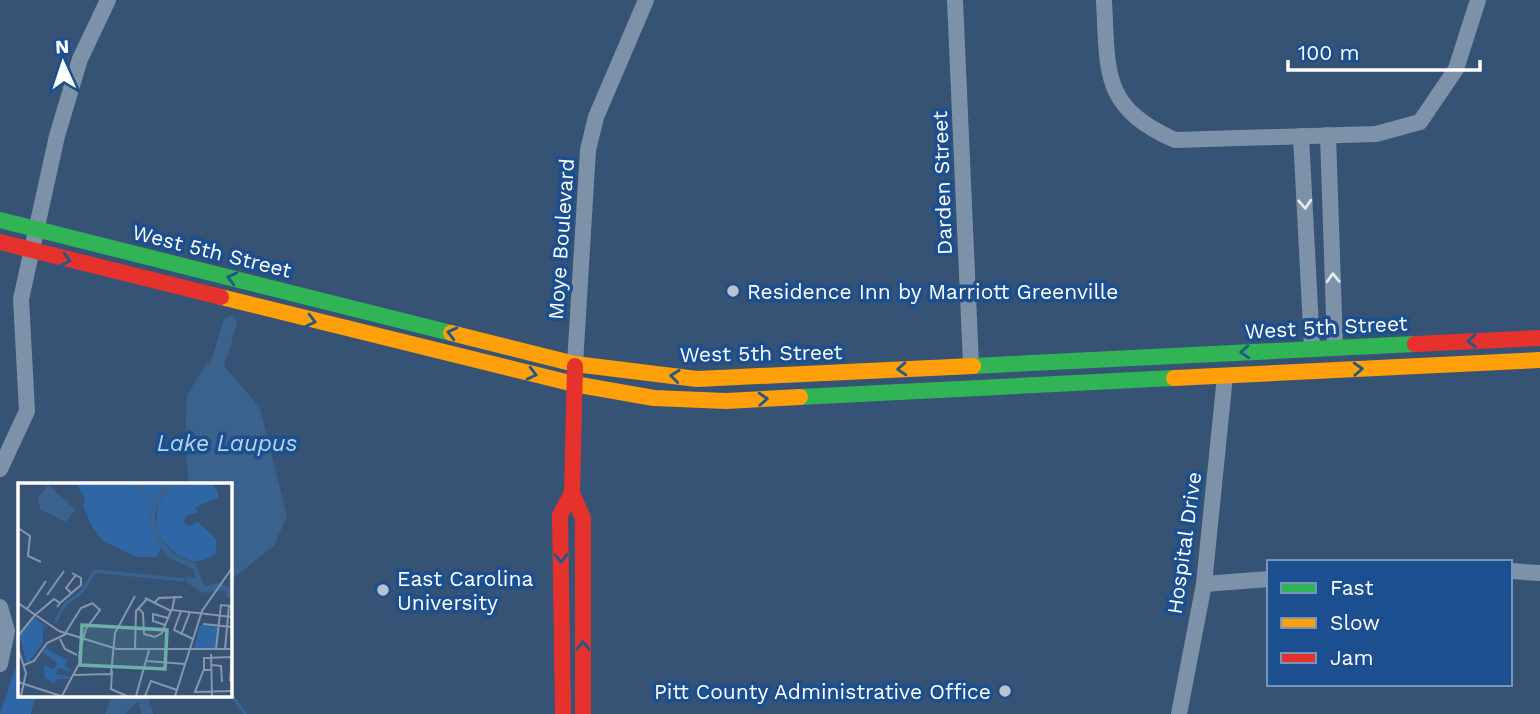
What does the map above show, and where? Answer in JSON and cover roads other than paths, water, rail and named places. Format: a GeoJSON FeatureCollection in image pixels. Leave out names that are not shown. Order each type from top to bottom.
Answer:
{"type":"FeatureCollection","features":[{"type":"Feature","properties":{"kind":"main road","name":"West 5th Street"},"geometry":{"type":"LineString","coordinates":[[0,220],[575,363],[697,379],[1540,338]]}},
{"type":"Feature","properties":{"kind":"main road","name":"West 5th Street"},"geometry":{"type":"LineString","coordinates":[[0,243],[574,384],[654,398],[726,401],[1540,360]]}},
{"type":"Feature","properties":{"kind":"main road"},"geometry":{"type":"LineString","coordinates":[[1151,381],[1191,369],[1326,361],[1334,356],[1335,346]]}},
{"type":"Feature","properties":{"kind":"main road"},"geometry":{"type":"LineString","coordinates":[[995,386],[1018,375],[1123,368],[1173,357]]}},
{"type":"Feature","properties":{"kind":"main road","name":"Moye Boulevard"},"geometry":{"type":"LineString","coordinates":[[575,363],[572,493],[583,518],[583,714]]}},
{"type":"Feature","properties":{"kind":"main road","name":"Moye Boulevard"},"geometry":{"type":"LineString","coordinates":[[563,714],[560,515],[572,493]]}},
{"type":"Feature","properties":{"kind":"street"},"geometry":{"type":"LineString","coordinates":[[0,469],[27,411],[21,299],[36,229],[66,99],[80,59],[108,0]]}},
{"type":"Feature","properties":{"kind":"street","name":"Moye Boulevard"},"geometry":{"type":"LineString","coordinates":[[575,363],[588,150],[600,106],[646,0]]}},
{"type":"Feature","properties":{"kind":"street","name":"Darden Street"},"geometry":{"type":"LineString","coordinates":[[955,0],[971,365]]}},
{"type":"Feature","properties":{"kind":"street"},"geometry":{"type":"LineString","coordinates":[[1104,0],[1108,74],[1121,104],[1146,127],[1175,140],[1376,134],[1420,122],[1456,69],[1478,0]]}},
{"type":"Feature","properties":{"kind":"street"},"geometry":{"type":"LineString","coordinates":[[1328,135],[1335,346]]}},
{"type":"Feature","properties":{"kind":"street"},"geometry":{"type":"LineString","coordinates":[[1301,136],[1312,347]]}},
{"type":"Feature","properties":{"kind":"street","name":"Hospital Drive"},"geometry":{"type":"LineString","coordinates":[[1178,714],[1204,584],[1225,376]]}},
{"type":"Feature","properties":{"kind":"street"},"geometry":{"type":"LineString","coordinates":[[1512,571],[1540,573]]}},
{"type":"Feature","properties":{"kind":"street"},"geometry":{"type":"LineString","coordinates":[[1204,584],[1267,579]]}},
{"type":"Feature","properties":{"kind":"street"},"geometry":{"type":"LineString","coordinates":[[0,607],[7,624],[7,638],[0,664]]}},
{"type":"Feature","properties":{"kind":"water","name":"Lake Laupus"},"geometry":{"type":"Polygon","coordinates":[[[207,363],[225,367],[260,408],[287,516],[274,546],[231,579],[231,483],[189,483],[185,442],[187,395],[207,363]]]}},
{"type":"Feature","properties":{"kind":"water"},"geometry":{"type":"Polygon","coordinates":[[[112,696],[148,696],[153,714],[141,714],[138,701],[125,714],[105,714],[112,696]]]}},
{"type":"Feature","properties":{"kind":"waterway"},"geometry":{"type":"LineString","coordinates":[[217,365],[230,323]]}},
{"type":"Feature","properties":{"kind":"waterway"},"geometry":{"type":"LineString","coordinates":[[231,694],[245,714]]}},
{"type":"Feature","properties":{"kind":"place","name":"Residence Inn by Marriott Greenville"},"geometry":{"type":"Point","coordinates":[733,291]}},
{"type":"Feature","properties":{"kind":"place","name":"East Carolina University"},"geometry":{"type":"Point","coordinates":[383,590]}},
{"type":"Feature","properties":{"kind":"place","name":"Pitt County Administrative Office"},"geometry":{"type":"Point","coordinates":[1005,691]}}]}
